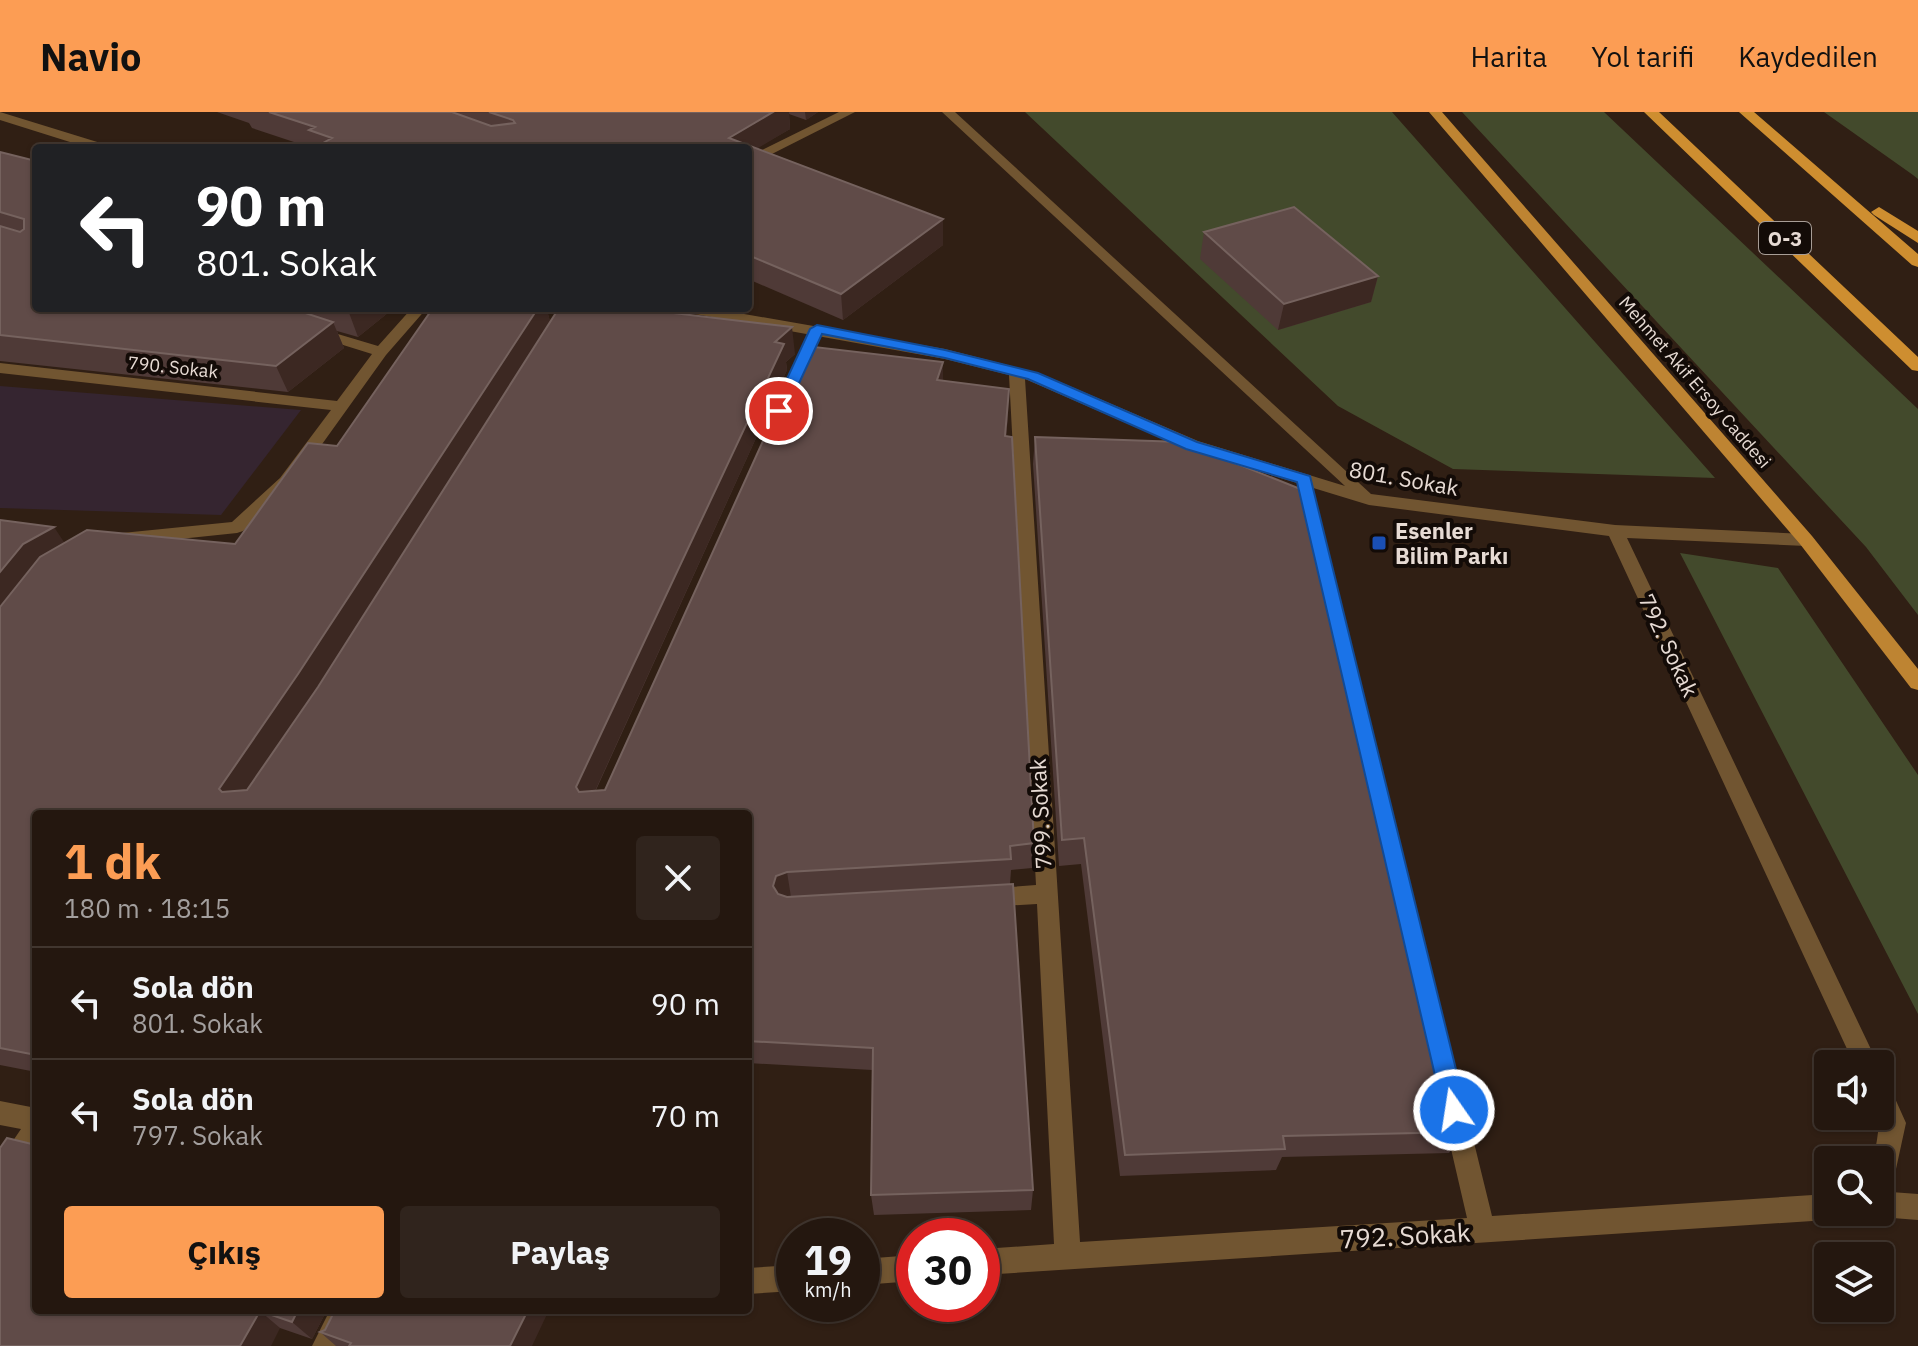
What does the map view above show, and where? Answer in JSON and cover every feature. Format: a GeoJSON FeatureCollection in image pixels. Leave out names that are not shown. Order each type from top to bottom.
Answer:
{"type":"FeatureCollection","features":[{"type":"Feature","properties":{"kind":"highway","name":"O-3"},"geometry":{"type":"LineString","coordinates":[[1651,112],[1918,366]]}},
{"type":"Feature","properties":{"kind":"highway"},"geometry":{"type":"LineString","coordinates":[[1746,112],[1918,262]]}},
{"type":"Feature","properties":{"kind":"highway"},"geometry":{"type":"LineString","coordinates":[[1789,149],[1918,238]]}},
{"type":"Feature","properties":{"kind":"main road","name":"Mehmet Akif Ersoy Caddesi"},"geometry":{"type":"LineString","coordinates":[[1435,112],[1806,540],[1918,683]]}},
{"type":"Feature","properties":{"kind":"street"},"geometry":{"type":"LineString","coordinates":[[752,160],[804,127],[849,112]]}},
{"type":"Feature","properties":{"kind":"street"},"geometry":{"type":"LineString","coordinates":[[948,112],[1369,499]]}},
{"type":"Feature","properties":{"kind":"street"},"geometry":{"type":"LineString","coordinates":[[0,116],[89,144]]}},
{"type":"Feature","properties":{"kind":"street"},"geometry":{"type":"LineString","coordinates":[[101,547],[114,540],[237,527],[286,482],[381,352],[416,312]]}},
{"type":"Feature","properties":{"kind":"street","name":"801. Sokak"},"geometry":{"type":"LineString","coordinates":[[703,312],[814,336],[945,354],[1017,372],[1192,445],[1369,499],[1615,531],[1806,540]]}},
{"type":"Feature","properties":{"kind":"street"},"geometry":{"type":"LineString","coordinates":[[294,326],[381,352]]}},
{"type":"Feature","properties":{"kind":"street","name":"790. Sokak"},"geometry":{"type":"LineString","coordinates":[[0,368],[342,406]]}},
{"type":"Feature","properties":{"kind":"street","name":"799. Sokak"},"geometry":{"type":"LineString","coordinates":[[1017,372],[1068,1255]]}},
{"type":"Feature","properties":{"kind":"street"},"geometry":{"type":"LineString","coordinates":[[1304,479],[1312,510]]}},
{"type":"Feature","properties":{"kind":"street","name":"792. Sokak"},"geometry":{"type":"LineString","coordinates":[[1615,531],[1859,1050]]}},
{"type":"Feature","properties":{"kind":"street"},"geometry":{"type":"LineString","coordinates":[[965,899],[1045,894]]}},
{"type":"Feature","properties":{"kind":"street"},"geometry":{"type":"LineString","coordinates":[[1450,1093],[1483,1231]]}},
{"type":"Feature","properties":{"kind":"street"},"geometry":{"type":"LineString","coordinates":[[0,1113],[32,1119]]}},
{"type":"Feature","properties":{"kind":"street"},"geometry":{"type":"LineString","coordinates":[[0,1182],[32,1133]]}},
{"type":"Feature","properties":{"kind":"street"},"geometry":{"type":"LineString","coordinates":[[1894,1205],[1918,1207]]}},
{"type":"Feature","properties":{"kind":"street","name":"792. Sokak"},"geometry":{"type":"LineString","coordinates":[[1000,1261],[1814,1208]]}},
{"type":"Feature","properties":{"kind":"street"},"geometry":{"type":"LineString","coordinates":[[752,1281],[776,1279]]}},
{"type":"Feature","properties":{"kind":"street"},"geometry":{"type":"LineString","coordinates":[[326,1346],[343,1314]]}},
{"type":"Feature","properties":{"kind":"shaded area"},"geometry":{"type":"Polygon","coordinates":[[[0,386],[301,410],[221,515],[0,508],[0,386]]]}},
{"type":"Feature","properties":{"kind":"green space"},"geometry":{"type":"Polygon","coordinates":[[[1025,112],[1392,112],[1715,478],[1453,469],[1338,406],[1025,112]]]}},
{"type":"Feature","properties":{"kind":"green space"},"geometry":{"type":"Polygon","coordinates":[[[1462,112],[1604,112],[1918,409],[1918,615],[1866,547],[1462,112]]]}},
{"type":"Feature","properties":{"kind":"green space"},"geometry":{"type":"Polygon","coordinates":[[[1824,112],[1918,112],[1918,179],[1913,175],[1824,112]]]}},
{"type":"Feature","properties":{"kind":"green space"},"geometry":{"type":"Polygon","coordinates":[[[1680,553],[1778,568],[1918,775],[1918,1014],[1680,553]]]}},
{"type":"Feature","properties":{"kind":"building"},"geometry":{"type":"Polygon","coordinates":[[[269,112],[452,112],[491,126],[515,123],[489,112],[773,112],[729,138],[745,144],[321,144],[332,138],[309,130],[315,127],[269,112]]]}},
{"type":"Feature","properties":{"kind":"building"},"geometry":{"type":"Polygon","coordinates":[[[752,147],[943,219],[841,294],[752,257],[752,147]]]}},
{"type":"Feature","properties":{"kind":"building"},"geometry":{"type":"Polygon","coordinates":[[[0,152],[32,160],[32,312],[302,312],[333,322],[276,366],[0,335],[0,226],[20,232],[24,229],[24,219],[0,212],[0,152]]]}},
{"type":"Feature","properties":{"kind":"building"},"geometry":{"type":"Polygon","coordinates":[[[1294,207],[1378,276],[1284,304],[1204,232],[1294,207]]]}},
{"type":"Feature","properties":{"kind":"building"},"geometry":{"type":"Polygon","coordinates":[[[430,312],[535,312],[219,789],[222,792],[247,790],[318,687],[556,312],[665,312],[792,327],[775,342],[784,344],[576,787],[579,792],[605,790],[806,346],[943,362],[937,380],[1009,389],[1005,436],[1012,437],[1034,843],[1010,846],[1011,859],[787,872],[776,876],[773,886],[778,894],[787,897],[1013,884],[1033,1190],[871,1195],[873,1048],[752,1041],[752,810],[32,810],[32,1054],[0,1048],[0,607],[40,557],[87,530],[235,544],[308,443],[337,446],[430,312]]]}},
{"type":"Feature","properties":{"kind":"building"},"geometry":{"type":"Polygon","coordinates":[[[1035,437],[1182,442],[1308,492],[1463,1132],[1283,1136],[1285,1149],[1125,1155],[1084,838],[1062,840],[1035,437]]]}},
{"type":"Feature","properties":{"kind":"building"},"geometry":{"type":"Polygon","coordinates":[[[0,520],[54,527],[23,544],[0,572],[0,520]]]}},
{"type":"Feature","properties":{"kind":"building"},"geometry":{"type":"Polygon","coordinates":[[[7,1138],[32,1144],[32,1314],[258,1314],[240,1346],[0,1346],[0,1148],[7,1138]]]}},
{"type":"Feature","properties":{"kind":"building"},"geometry":{"type":"Polygon","coordinates":[[[269,1314],[296,1314],[292,1322],[269,1314]]]}},
{"type":"Feature","properties":{"kind":"building"},"geometry":{"type":"Polygon","coordinates":[[[333,1314],[526,1314],[510,1346],[349,1346],[351,1343],[320,1332],[325,1330],[333,1314]]]}},
{"type":"Feature","properties":{"kind":"place","name":"Esenler Bilim Parkı"},"geometry":{"type":"Point","coordinates":[1379,543]}},
{"type":"Feature","properties":{"kind":"route"},"geometry":{"type":"LineString","coordinates":[[779,411],[817,329],[945,354],[1033,376],[1192,445],[1304,479],[1454,1110]]}}]}
